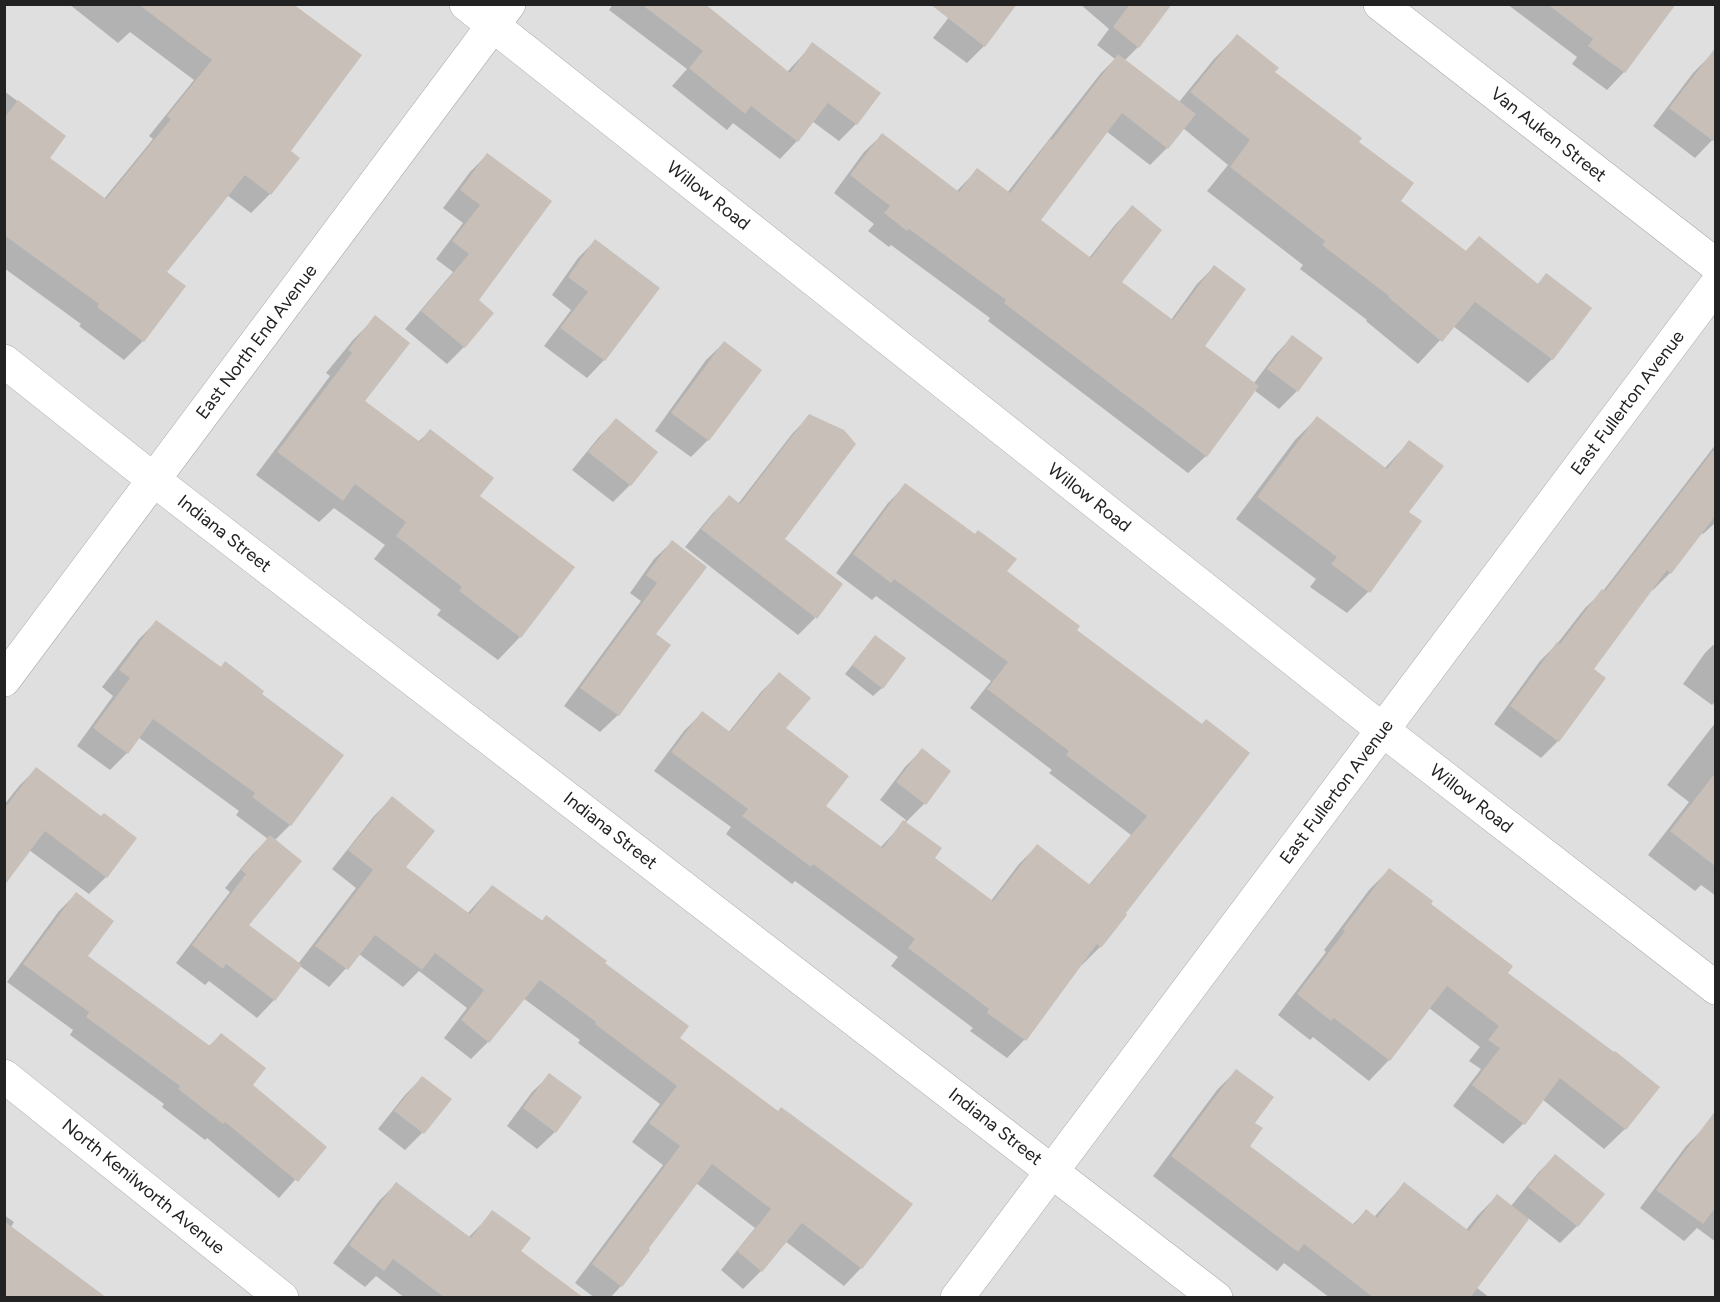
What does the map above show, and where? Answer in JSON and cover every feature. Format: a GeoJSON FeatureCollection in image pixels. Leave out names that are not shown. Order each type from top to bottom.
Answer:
{"type":"FeatureCollection","features":[{"type":"Feature","properties":{"kind":"street","name":"Willow Road"},"geometry":{"type":"LineString","coordinates":[[466,4],[501,15],[1384,731],[1716,988]]}},
{"type":"Feature","properties":{"kind":"street","name":"Van Auken Street"},"geometry":{"type":"LineString","coordinates":[[1380,4],[1716,265]]}},
{"type":"Feature","properties":{"kind":"street","name":"East North End Avenue"},"geometry":{"type":"LineString","coordinates":[[4,680],[501,15]]}},
{"type":"Feature","properties":{"kind":"street","name":"East Fullerton Avenue"},"geometry":{"type":"LineString","coordinates":[[957,1298],[1716,285]]}},
{"type":"Feature","properties":{"kind":"street","name":"Indiana Street"},"geometry":{"type":"LineString","coordinates":[[4,361],[154,480],[1216,1298]]}},
{"type":"Feature","properties":{"kind":"street","name":"North Kenilworth Avenue"},"geometry":{"type":"LineString","coordinates":[[4,1076],[282,1298]]}},
{"type":"Feature","properties":{"kind":"shaded area"},"geometry":{"type":"Polygon","coordinates":[[[5,5],[1715,5],[1715,1297],[5,1297],[5,5]]]}},
{"type":"Feature","properties":{"kind":"building"},"geometry":{"type":"Polygon","coordinates":[[[138,4],[293,4],[362,55],[291,151],[300,158],[271,195],[245,175],[167,272],[186,286],[144,342],[97,307],[99,304],[4,235],[4,118],[18,100],[66,136],[50,158],[106,199],[171,119],[167,116],[212,60],[138,4]]]}},
{"type":"Feature","properties":{"kind":"building"},"geometry":{"type":"Polygon","coordinates":[[[641,4],[705,4],[790,73],[812,42],[881,93],[857,125],[828,103],[798,142],[751,106],[745,114],[689,68],[703,51],[641,4]]]}},
{"type":"Feature","properties":{"kind":"building"},"geometry":{"type":"Polygon","coordinates":[[[930,4],[1017,4],[985,47],[930,4]]]}},
{"type":"Feature","properties":{"kind":"building"},"geometry":{"type":"Polygon","coordinates":[[[1130,4],[1172,4],[1139,48],[1113,27],[1130,4]]]}},
{"type":"Feature","properties":{"kind":"building"},"geometry":{"type":"Polygon","coordinates":[[[1547,4],[1676,4],[1625,73],[1588,46],[1593,39],[1547,4]]]}},
{"type":"Feature","properties":{"kind":"building"},"geometry":{"type":"Polygon","coordinates":[[[1237,34],[1279,68],[1275,72],[1362,138],[1359,142],[1414,183],[1401,201],[1466,251],[1479,236],[1538,284],[1546,273],[1592,308],[1553,360],[1475,302],[1442,342],[1389,296],[1322,245],[1325,241],[1230,167],[1250,140],[1190,92],[1237,34]]]}},
{"type":"Feature","properties":{"kind":"building"},"geometry":{"type":"Polygon","coordinates":[[[1716,47],[1716,143],[1669,108],[1716,47]]]}},
{"type":"Feature","properties":{"kind":"building"},"geometry":{"type":"Polygon","coordinates":[[[1118,54],[1196,114],[1168,149],[1122,113],[1041,220],[1091,258],[1132,205],[1162,230],[1122,282],[1173,320],[1214,265],[1246,289],[1205,346],[1259,386],[1207,457],[1004,303],[1006,300],[884,213],[890,206],[850,175],[882,133],[959,192],[977,168],[1010,193],[1118,54]]]}},
{"type":"Feature","properties":{"kind":"building"},"geometry":{"type":"Polygon","coordinates":[[[487,153],[552,201],[479,300],[494,313],[465,348],[421,311],[469,254],[452,241],[480,205],[460,190],[487,153]]]}},
{"type":"Feature","properties":{"kind":"building"},"geometry":{"type":"Polygon","coordinates":[[[595,239],[660,288],[605,361],[560,328],[588,292],[568,277],[595,239]]]}},
{"type":"Feature","properties":{"kind":"building"},"geometry":{"type":"Polygon","coordinates":[[[375,315],[410,343],[365,401],[420,442],[430,429],[494,478],[480,496],[575,567],[521,638],[459,591],[462,587],[396,536],[406,522],[355,484],[343,501],[277,452],[352,353],[348,350],[375,315]]]}},
{"type":"Feature","properties":{"kind":"building"},"geometry":{"type":"Polygon","coordinates":[[[1292,335],[1323,358],[1298,392],[1267,369],[1292,335]]]}},
{"type":"Feature","properties":{"kind":"building"},"geometry":{"type":"Polygon","coordinates":[[[724,341],[762,370],[709,441],[671,413],[724,341]]]}},
{"type":"Feature","properties":{"kind":"building"},"geometry":{"type":"Polygon","coordinates":[[[809,414],[844,430],[856,444],[785,539],[843,584],[817,619],[701,529],[729,495],[740,504],[809,414]]]}},
{"type":"Feature","properties":{"kind":"building"},"geometry":{"type":"Polygon","coordinates":[[[1317,416],[1387,469],[1409,440],[1444,466],[1409,512],[1422,521],[1370,593],[1331,564],[1337,557],[1257,497],[1317,416]]]}},
{"type":"Feature","properties":{"kind":"building"},"geometry":{"type":"Polygon","coordinates":[[[616,418],[658,452],[631,486],[588,452],[616,418]]]}},
{"type":"Feature","properties":{"kind":"building"},"geometry":{"type":"Polygon","coordinates":[[[1716,447],[1716,515],[1671,574],[1667,570],[1594,669],[1606,678],[1559,742],[1510,706],[1557,642],[1560,644],[1602,589],[1605,591],[1716,447]]]}},
{"type":"Feature","properties":{"kind":"building"},"geometry":{"type":"Polygon","coordinates":[[[905,483],[975,534],[978,530],[1017,559],[1007,571],[1080,626],[1077,630],[1202,724],[1206,719],[1250,753],[1101,948],[1097,944],[1026,1041],[987,1013],[989,1009],[908,948],[915,939],[813,864],[811,867],[742,816],[748,809],[671,752],[702,711],[730,732],[779,672],[811,698],[786,728],[849,776],[826,806],[883,848],[903,820],[942,848],[935,858],[993,901],[1037,844],[1090,885],[1147,816],[1066,755],[1069,751],[987,689],[1008,662],[894,579],[891,583],[853,554],[905,483]]]}},
{"type":"Feature","properties":{"kind":"building"},"geometry":{"type":"Polygon","coordinates":[[[672,540],[707,567],[656,634],[671,645],[619,716],[580,688],[657,583],[646,575],[672,540]]]}},
{"type":"Feature","properties":{"kind":"building"},"geometry":{"type":"Polygon","coordinates":[[[156,620],[221,667],[225,661],[264,691],[262,694],[344,755],[291,826],[252,797],[255,793],[153,719],[128,754],[93,728],[130,678],[119,670],[156,620]]]}},
{"type":"Feature","properties":{"kind":"building"},"geometry":{"type":"Polygon","coordinates":[[[875,635],[906,658],[883,689],[852,665],[875,635]]]}},
{"type":"Feature","properties":{"kind":"building"},"geometry":{"type":"Polygon","coordinates":[[[922,748],[951,771],[926,805],[896,782],[922,748]]]}},
{"type":"Feature","properties":{"kind":"building"},"geometry":{"type":"Polygon","coordinates":[[[36,767],[101,816],[104,813],[137,838],[107,878],[45,831],[4,886],[4,809],[36,767]]]}},
{"type":"Feature","properties":{"kind":"building"},"geometry":{"type":"Polygon","coordinates":[[[1716,772],[1716,867],[1670,831],[1716,772]]]}},
{"type":"Feature","properties":{"kind":"building"},"geometry":{"type":"Polygon","coordinates":[[[392,796],[435,831],[406,867],[470,914],[492,885],[542,921],[546,915],[689,1026],[680,1038],[778,1111],[781,1107],[913,1204],[862,1269],[802,1223],[762,1272],[737,1251],[771,1209],[712,1164],[622,1287],[592,1264],[680,1146],[649,1123],[677,1086],[540,980],[489,1043],[461,1020],[484,990],[435,953],[422,970],[375,935],[348,970],[315,946],[373,870],[348,850],[392,796]]]}},
{"type":"Feature","properties":{"kind":"building"},"geometry":{"type":"Polygon","coordinates":[[[270,835],[302,861],[249,925],[302,965],[275,1001],[226,964],[223,969],[192,945],[246,874],[241,870],[270,835]]]}},
{"type":"Feature","properties":{"kind":"building"},"geometry":{"type":"Polygon","coordinates":[[[1389,868],[1433,901],[1431,904],[1513,966],[1508,973],[1615,1051],[1660,1087],[1626,1130],[1560,1078],[1525,1125],[1472,1085],[1500,1048],[1488,1040],[1499,1026],[1447,986],[1390,1061],[1334,1018],[1331,1021],[1297,994],[1389,868]]]}},
{"type":"Feature","properties":{"kind":"building"},"geometry":{"type":"Polygon","coordinates":[[[76,892],[114,921],[88,956],[210,1046],[221,1033],[266,1068],[253,1085],[327,1147],[298,1182],[225,1122],[223,1124],[178,1089],[180,1086],[86,1017],[89,1012],[23,964],[76,892]]]}},
{"type":"Feature","properties":{"kind":"building"},"geometry":{"type":"Polygon","coordinates":[[[1236,1069],[1274,1097],[1255,1123],[1263,1128],[1250,1146],[1354,1225],[1366,1209],[1377,1218],[1404,1182],[1469,1231],[1497,1194],[1529,1219],[1470,1298],[1374,1298],[1304,1244],[1298,1252],[1171,1156],[1236,1069]]]}},
{"type":"Feature","properties":{"kind":"building"},"geometry":{"type":"Polygon","coordinates":[[[549,1073],[582,1097],[556,1133],[523,1108],[549,1073]]]}},
{"type":"Feature","properties":{"kind":"building"},"geometry":{"type":"Polygon","coordinates":[[[422,1076],[452,1099],[424,1134],[394,1111],[422,1076]]]}},
{"type":"Feature","properties":{"kind":"building"},"geometry":{"type":"Polygon","coordinates":[[[1716,1110],[1716,1207],[1703,1224],[1656,1190],[1716,1110]]]}},
{"type":"Feature","properties":{"kind":"building"},"geometry":{"type":"Polygon","coordinates":[[[1555,1154],[1605,1194],[1578,1227],[1528,1187],[1555,1154]]]}},
{"type":"Feature","properties":{"kind":"building"},"geometry":{"type":"Polygon","coordinates":[[[396,1182],[471,1238],[492,1210],[531,1238],[521,1251],[584,1298],[445,1298],[393,1259],[384,1271],[349,1245],[396,1182]]]}},
{"type":"Feature","properties":{"kind":"building"},"geometry":{"type":"Polygon","coordinates":[[[4,1221],[107,1298],[4,1298],[4,1221]]]}}]}
